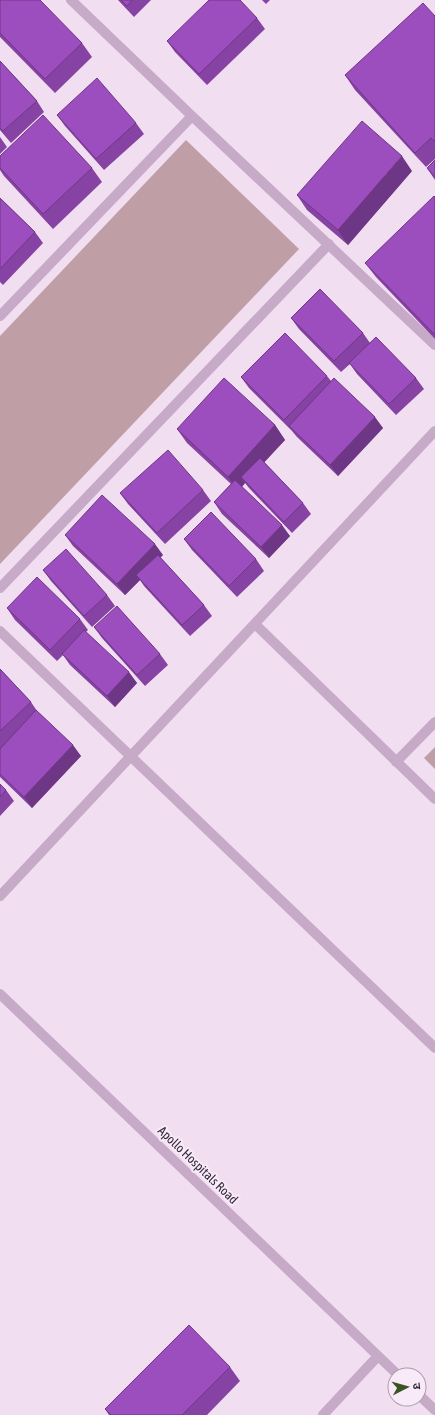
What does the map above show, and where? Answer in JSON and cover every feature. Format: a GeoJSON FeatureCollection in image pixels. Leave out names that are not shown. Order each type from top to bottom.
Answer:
{"type":"FeatureCollection","features":[{"type":"Feature","properties":{"kind":"street"},"geometry":{"type":"LineString","coordinates":[[71,0],[435,345]]}},
{"type":"Feature","properties":{"kind":"street"},"geometry":{"type":"LineString","coordinates":[[0,316],[192,116]]}},
{"type":"Feature","properties":{"kind":"street"},"geometry":{"type":"LineString","coordinates":[[0,588],[329,244]]}},
{"type":"Feature","properties":{"kind":"street"},"geometry":{"type":"LineString","coordinates":[[0,896],[435,431]]}},
{"type":"Feature","properties":{"kind":"street"},"geometry":{"type":"LineString","coordinates":[[255,624],[435,799]]}},
{"type":"Feature","properties":{"kind":"street"},"geometry":{"type":"LineString","coordinates":[[0,632],[435,1048]]}},
{"type":"Feature","properties":{"kind":"street"},"geometry":{"type":"LineString","coordinates":[[396,762],[435,722]]}},
{"type":"Feature","properties":{"kind":"street","name":"Apollo Hospitals Road"},"geometry":{"type":"LineString","coordinates":[[0,994],[390,1367]]}},
{"type":"Feature","properties":{"kind":"street"},"geometry":{"type":"LineString","coordinates":[[323,1415],[378,1356]]}},
{"type":"Feature","properties":{"kind":"street"},"geometry":{"type":"LineString","coordinates":[[427,1402],[435,1410]]}},
{"type":"Feature","properties":{"kind":"shaded area"},"geometry":{"type":"Polygon","coordinates":[[[186,140],[299,249],[0,564],[0,336],[186,140]]]}},
{"type":"Feature","properties":{"kind":"shaded area"},"geometry":{"type":"Polygon","coordinates":[[[435,747],[435,769],[424,758],[435,747]]]}},
{"type":"Feature","properties":{"kind":"building"},"geometry":{"type":"Polygon","coordinates":[[[0,0],[40,0],[82,43],[45,79],[0,33],[0,0]]]}},
{"type":"Feature","properties":{"kind":"building"},"geometry":{"type":"Polygon","coordinates":[[[121,0],[132,0],[127,6],[121,0]]]}},
{"type":"Feature","properties":{"kind":"building"},"geometry":{"type":"Polygon","coordinates":[[[209,0],[240,0],[257,18],[199,74],[167,41],[209,0]]]}},
{"type":"Feature","properties":{"kind":"building"},"geometry":{"type":"Polygon","coordinates":[[[423,3],[435,16],[435,142],[431,138],[415,153],[345,75],[423,3]]]}},
{"type":"Feature","properties":{"kind":"building"},"geometry":{"type":"Polygon","coordinates":[[[0,61],[37,101],[3,131],[0,128],[0,61]]]}},
{"type":"Feature","properties":{"kind":"building"},"geometry":{"type":"Polygon","coordinates":[[[97,78],[136,123],[96,159],[57,115],[97,78]]]}},
{"type":"Feature","properties":{"kind":"building"},"geometry":{"type":"Polygon","coordinates":[[[43,115],[92,168],[43,214],[0,168],[0,156],[43,115]]]}},
{"type":"Feature","properties":{"kind":"building"},"geometry":{"type":"Polygon","coordinates":[[[362,121],[402,156],[338,230],[297,195],[362,121]]]}},
{"type":"Feature","properties":{"kind":"building"},"geometry":{"type":"Polygon","coordinates":[[[435,160],[435,177],[427,168],[435,160]]]}},
{"type":"Feature","properties":{"kind":"building"},"geometry":{"type":"Polygon","coordinates":[[[434,196],[435,197],[435,335],[365,263],[434,196]]]}},
{"type":"Feature","properties":{"kind":"building"},"geometry":{"type":"Polygon","coordinates":[[[0,198],[35,232],[0,269],[0,198]]]}},
{"type":"Feature","properties":{"kind":"building"},"geometry":{"type":"Polygon","coordinates":[[[320,289],[363,333],[334,361],[291,318],[320,289]]]}},
{"type":"Feature","properties":{"kind":"building"},"geometry":{"type":"Polygon","coordinates":[[[285,333],[327,376],[284,420],[241,377],[285,333]]]}},
{"type":"Feature","properties":{"kind":"building"},"geometry":{"type":"Polygon","coordinates":[[[376,337],[416,378],[389,404],[349,363],[376,337]]]}},
{"type":"Feature","properties":{"kind":"building"},"geometry":{"type":"Polygon","coordinates":[[[224,378],[275,425],[228,477],[177,429],[224,378]]]}},
{"type":"Feature","properties":{"kind":"building"},"geometry":{"type":"Polygon","coordinates":[[[334,378],[375,417],[330,465],[289,426],[334,378]]]}},
{"type":"Feature","properties":{"kind":"building"},"geometry":{"type":"Polygon","coordinates":[[[168,450],[203,490],[157,533],[120,493],[168,450]]]}},
{"type":"Feature","properties":{"kind":"building"},"geometry":{"type":"Polygon","coordinates":[[[260,458],[303,503],[284,522],[241,477],[260,458]]]}},
{"type":"Feature","properties":{"kind":"building"},"geometry":{"type":"Polygon","coordinates":[[[235,480],[282,525],[261,547],[214,502],[235,480]]]}},
{"type":"Feature","properties":{"kind":"building"},"geometry":{"type":"Polygon","coordinates":[[[102,495],[155,544],[117,584],[65,535],[102,495]]]}},
{"type":"Feature","properties":{"kind":"building"},"geometry":{"type":"Polygon","coordinates":[[[211,512],[256,559],[229,586],[184,539],[211,512]]]}},
{"type":"Feature","properties":{"kind":"building"},"geometry":{"type":"Polygon","coordinates":[[[66,549],[107,595],[84,616],[43,570],[66,549]]]}},
{"type":"Feature","properties":{"kind":"building"},"geometry":{"type":"Polygon","coordinates":[[[158,555],[204,605],[182,625],[136,575],[158,555]]]}},
{"type":"Feature","properties":{"kind":"building"},"geometry":{"type":"Polygon","coordinates":[[[37,577],[80,619],[50,650],[7,608],[37,577]]]}},
{"type":"Feature","properties":{"kind":"building"},"geometry":{"type":"Polygon","coordinates":[[[117,606],[160,654],[137,675],[94,627],[117,606]]]}},
{"type":"Feature","properties":{"kind":"building"},"geometry":{"type":"Polygon","coordinates":[[[84,630],[129,672],[107,696],[62,654],[84,630]]]}},
{"type":"Feature","properties":{"kind":"building"},"geometry":{"type":"Polygon","coordinates":[[[0,669],[31,702],[0,731],[0,669]]]}},
{"type":"Feature","properties":{"kind":"building"},"geometry":{"type":"Polygon","coordinates":[[[36,710],[73,745],[24,797],[0,774],[0,749],[36,710]]]}},
{"type":"Feature","properties":{"kind":"building"},"geometry":{"type":"Polygon","coordinates":[[[0,784],[6,790],[0,797],[0,784]]]}},
{"type":"Feature","properties":{"kind":"building"},"geometry":{"type":"Polygon","coordinates":[[[189,1325],[230,1367],[182,1415],[111,1415],[105,1409],[189,1325]]]}}]}
